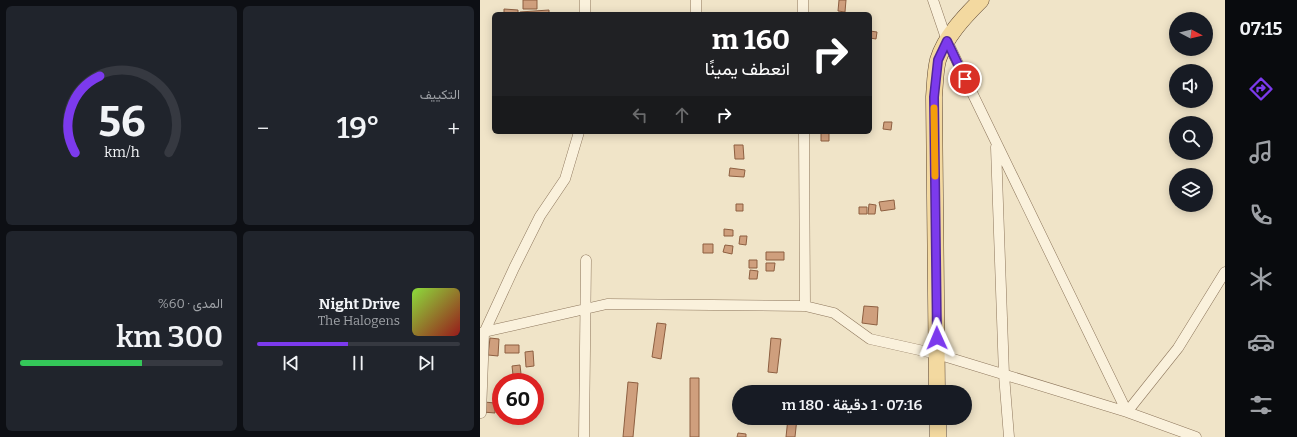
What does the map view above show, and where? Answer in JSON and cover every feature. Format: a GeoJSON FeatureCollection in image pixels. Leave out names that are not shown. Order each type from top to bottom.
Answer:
{"type":"FeatureCollection","features":[{"type":"Feature","properties":{"kind":"main road"},"geometry":{"type":"LineString","coordinates":[[937,385],[934,97],[938,60],[947,41],[980,0]]}},
{"type":"Feature","properties":{"kind":"main road"},"geometry":{"type":"LineString","coordinates":[[938,425],[938,437]]}},
{"type":"Feature","properties":{"kind":"street"},"geometry":{"type":"LineString","coordinates":[[585,0],[585,12]]}},
{"type":"Feature","properties":{"kind":"street"},"geometry":{"type":"LineString","coordinates":[[696,0],[696,12]]}},
{"type":"Feature","properties":{"kind":"street"},"geometry":{"type":"LineString","coordinates":[[803,0],[803,12]]}},
{"type":"Feature","properties":{"kind":"street"},"geometry":{"type":"LineString","coordinates":[[933,0],[947,41],[1127,412]]}},
{"type":"Feature","properties":{"kind":"street"},"geometry":{"type":"LineString","coordinates":[[481,413],[482,333],[540,216],[565,179],[578,134]]}},
{"type":"Feature","properties":{"kind":"street"},"geometry":{"type":"LineString","coordinates":[[804,134],[805,306]]}},
{"type":"Feature","properties":{"kind":"street"},"geometry":{"type":"LineString","coordinates":[[996,143],[1004,375],[1009,437]]}},
{"type":"Feature","properties":{"kind":"street"},"geometry":{"type":"LineString","coordinates":[[584,437],[586,260]]}},
{"type":"Feature","properties":{"kind":"street"},"geometry":{"type":"LineString","coordinates":[[1127,412],[1178,348],[1225,272]]}},
{"type":"Feature","properties":{"kind":"street"},"geometry":{"type":"LineString","coordinates":[[482,333],[607,304],[805,306],[834,312],[870,339],[937,354],[1127,412],[1196,437]]}},
{"type":"Feature","properties":{"kind":"building"},"geometry":{"type":"Polygon","coordinates":[[[523,0],[537,0],[537,9],[523,9],[523,0]]]}},
{"type":"Feature","properties":{"kind":"building"},"geometry":{"type":"Polygon","coordinates":[[[839,0],[846,0],[845,12],[838,11],[839,0]]]}},
{"type":"Feature","properties":{"kind":"building"},"geometry":{"type":"Polygon","coordinates":[[[504,9],[518,10],[518,12],[504,12],[504,9]]]}},
{"type":"Feature","properties":{"kind":"building"},"geometry":{"type":"Polygon","coordinates":[[[549,10],[549,12],[520,12],[549,10]]]}},
{"type":"Feature","properties":{"kind":"building"},"geometry":{"type":"Polygon","coordinates":[[[872,31],[877,32],[876,39],[872,38],[872,31]]]}},
{"type":"Feature","properties":{"kind":"building"},"geometry":{"type":"Polygon","coordinates":[[[884,122],[892,122],[891,130],[883,129],[884,122]]]}},
{"type":"Feature","properties":{"kind":"building"},"geometry":{"type":"Polygon","coordinates":[[[821,134],[829,134],[829,141],[821,141],[821,134]]]}},
{"type":"Feature","properties":{"kind":"building"},"geometry":{"type":"Polygon","coordinates":[[[734,145],[743,145],[744,159],[735,159],[734,145]]]}},
{"type":"Feature","properties":{"kind":"building"},"geometry":{"type":"Polygon","coordinates":[[[730,168],[745,170],[744,177],[729,176],[730,168]]]}},
{"type":"Feature","properties":{"kind":"building"},"geometry":{"type":"Polygon","coordinates":[[[894,200],[895,209],[881,211],[879,202],[894,200]]]}},
{"type":"Feature","properties":{"kind":"building"},"geometry":{"type":"Polygon","coordinates":[[[736,204],[743,204],[743,211],[736,211],[736,204]]]}},
{"type":"Feature","properties":{"kind":"building"},"geometry":{"type":"Polygon","coordinates":[[[869,204],[876,205],[875,214],[868,214],[869,204]]]}},
{"type":"Feature","properties":{"kind":"building"},"geometry":{"type":"Polygon","coordinates":[[[859,207],[867,207],[867,214],[859,214],[859,207]]]}},
{"type":"Feature","properties":{"kind":"building"},"geometry":{"type":"Polygon","coordinates":[[[724,229],[733,230],[733,236],[724,236],[724,229]]]}},
{"type":"Feature","properties":{"kind":"building"},"geometry":{"type":"Polygon","coordinates":[[[740,236],[747,236],[746,245],[739,244],[740,236]]]}},
{"type":"Feature","properties":{"kind":"building"},"geometry":{"type":"Polygon","coordinates":[[[703,244],[713,244],[713,253],[703,253],[703,244]]]}},
{"type":"Feature","properties":{"kind":"building"},"geometry":{"type":"Polygon","coordinates":[[[725,245],[733,246],[732,254],[723,252],[725,245]]]}},
{"type":"Feature","properties":{"kind":"building"},"geometry":{"type":"Polygon","coordinates":[[[766,252],[784,252],[784,260],[766,260],[766,252]]]}},
{"type":"Feature","properties":{"kind":"building"},"geometry":{"type":"Polygon","coordinates":[[[749,260],[757,260],[757,268],[749,268],[749,260]]]}},
{"type":"Feature","properties":{"kind":"building"},"geometry":{"type":"Polygon","coordinates":[[[766,263],[775,263],[774,271],[766,271],[766,263]]]}},
{"type":"Feature","properties":{"kind":"building"},"geometry":{"type":"Polygon","coordinates":[[[750,270],[758,271],[757,279],[749,279],[750,270]]]}},
{"type":"Feature","properties":{"kind":"building"},"geometry":{"type":"Polygon","coordinates":[[[864,306],[878,307],[877,325],[862,323],[864,306]]]}},
{"type":"Feature","properties":{"kind":"building"},"geometry":{"type":"Polygon","coordinates":[[[657,323],[666,324],[661,359],[652,357],[657,323]]]}},
{"type":"Feature","properties":{"kind":"building"},"geometry":{"type":"Polygon","coordinates":[[[490,338],[499,339],[498,356],[488,355],[490,338]]]}},
{"type":"Feature","properties":{"kind":"building"},"geometry":{"type":"Polygon","coordinates":[[[771,338],[781,339],[777,373],[768,372],[771,338]]]}},
{"type":"Feature","properties":{"kind":"building"},"geometry":{"type":"Polygon","coordinates":[[[505,345],[519,345],[519,353],[505,353],[505,345]]]}},
{"type":"Feature","properties":{"kind":"building"},"geometry":{"type":"Polygon","coordinates":[[[533,351],[534,366],[526,367],[525,352],[533,351]]]}},
{"type":"Feature","properties":{"kind":"building"},"geometry":{"type":"Polygon","coordinates":[[[520,365],[521,373],[513,373],[512,366],[520,365]]]}},
{"type":"Feature","properties":{"kind":"building"},"geometry":{"type":"Polygon","coordinates":[[[690,378],[699,378],[699,437],[690,437],[690,378]]]}},
{"type":"Feature","properties":{"kind":"building"},"geometry":{"type":"Polygon","coordinates":[[[628,382],[638,383],[633,437],[623,437],[628,382]]]}},
{"type":"Feature","properties":{"kind":"building"},"geometry":{"type":"Polygon","coordinates":[[[484,402],[492,403],[492,413],[483,412],[484,402]]]}},
{"type":"Feature","properties":{"kind":"building"},"geometry":{"type":"Polygon","coordinates":[[[787,425],[796,425],[795,437],[786,437],[787,425]]]}},
{"type":"Feature","properties":{"kind":"building"},"geometry":{"type":"Polygon","coordinates":[[[738,433],[746,434],[746,437],[737,437],[738,433]]]}},
{"type":"Feature","properties":{"kind":"slow traffic"},"geometry":{"type":"LineString","coordinates":[[934,108],[935,176]]}},
{"type":"Feature","properties":{"kind":"route"},"geometry":{"type":"LineString","coordinates":[[937,338],[934,97],[938,60],[947,41],[965,79]]}}]}
